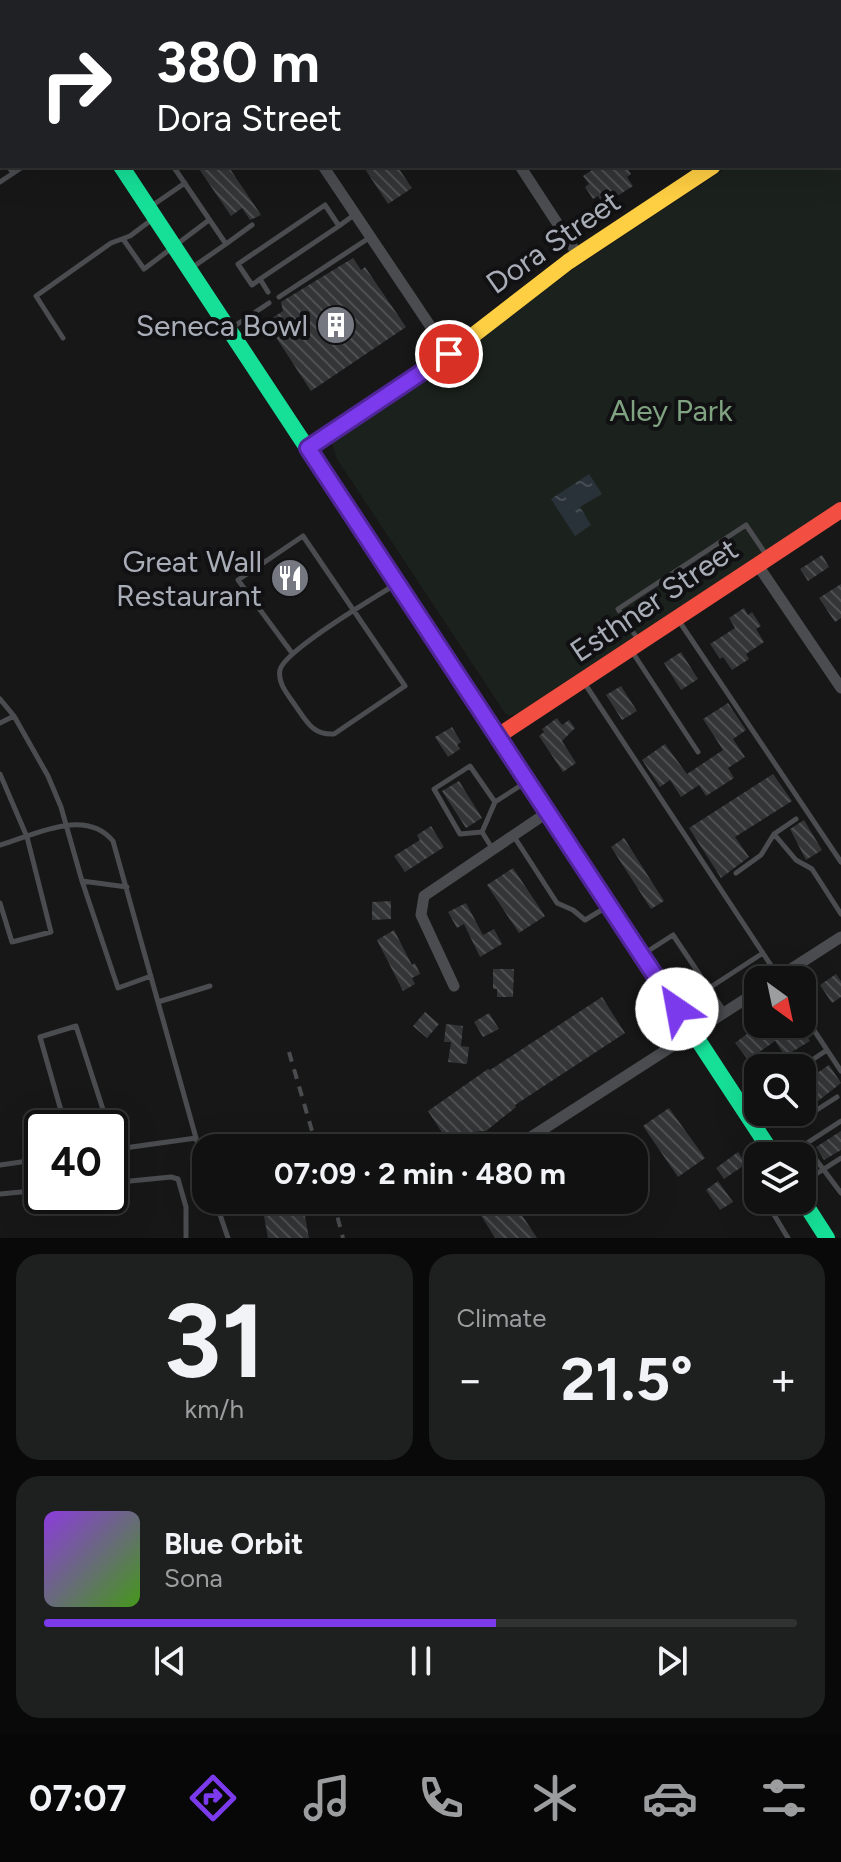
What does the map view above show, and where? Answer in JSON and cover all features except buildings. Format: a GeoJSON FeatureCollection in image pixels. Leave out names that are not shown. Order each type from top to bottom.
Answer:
{"type":"FeatureCollection","features":[{"type":"Feature","properties":{"kind":"street"},"geometry":{"type":"LineString","coordinates":[[324,168],[449,354]]}},
{"type":"Feature","properties":{"kind":"street"},"geometry":{"type":"LineString","coordinates":[[521,168],[578,255]]}},
{"type":"Feature","properties":{"kind":"street","name":"Dora Street"},"geometry":{"type":"LineString","coordinates":[[308,448],[449,354],[578,255],[710,168]]}},
{"type":"Feature","properties":{"kind":"street"},"geometry":{"type":"LineString","coordinates":[[129,169],[152,213],[641,955],[693,1033],[744,1099]]}},
{"type":"Feature","properties":{"kind":"street","name":"Esthner Street"},"geometry":{"type":"LineString","coordinates":[[498,736],[841,510]]}},
{"type":"Feature","properties":{"kind":"street"},"geometry":{"type":"LineString","coordinates":[[763,561],[841,688]]}},
{"type":"Feature","properties":{"kind":"street"},"geometry":{"type":"LineString","coordinates":[[454,986],[421,915],[421,903],[429,891],[548,812]]}},
{"type":"Feature","properties":{"kind":"street"},"geometry":{"type":"LineString","coordinates":[[798,966],[841,937]]}},
{"type":"Feature","properties":{"kind":"street"},"geometry":{"type":"LineString","coordinates":[[536,1134],[744,1000]]}},
{"type":"Feature","properties":{"kind":"street"},"geometry":{"type":"LineString","coordinates":[[812,1214],[827,1238]]}},
{"type":"Feature","properties":{"kind":"lane"},"geometry":{"type":"LineString","coordinates":[[9,168],[13,173]]}},
{"type":"Feature","properties":{"kind":"lane"},"geometry":{"type":"LineString","coordinates":[[0,182],[21,168]]}},
{"type":"Feature","properties":{"kind":"lane"},"geometry":{"type":"LineString","coordinates":[[174,168],[226,244]]}},
{"type":"Feature","properties":{"kind":"lane"},"geometry":{"type":"LineString","coordinates":[[63,338],[36,296],[111,243],[123,239],[185,183]]}},
{"type":"Feature","properties":{"kind":"lane"},"geometry":{"type":"LineString","coordinates":[[339,226],[325,205],[238,264],[252,285],[339,226],[354,215]]}},
{"type":"Feature","properties":{"kind":"lane"},"geometry":{"type":"LineString","coordinates":[[123,239],[144,269],[209,220]]}},
{"type":"Feature","properties":{"kind":"lane"},"geometry":{"type":"LineString","coordinates":[[189,269],[252,225]]}},
{"type":"Feature","properties":{"kind":"lane"},"geometry":{"type":"LineString","coordinates":[[279,297],[369,238]]}},
{"type":"Feature","properties":{"kind":"lane"},"geometry":{"type":"LineString","coordinates":[[260,279],[268,292]]}},
{"type":"Feature","properties":{"kind":"lane"},"geometry":{"type":"LineString","coordinates":[[229,329],[269,303]]}},
{"type":"Feature","properties":{"kind":"lane"},"geometry":{"type":"LineString","coordinates":[[698,752],[635,646],[618,609],[746,525],[763,561]]}},
{"type":"Feature","properties":{"kind":"lane"},"geometry":{"type":"LineString","coordinates":[[292,653],[238,580],[303,536],[354,611],[405,686],[334,734],[323,735],[311,729],[281,685],[279,671],[292,653],[354,611],[397,583]]}},
{"type":"Feature","properties":{"kind":"lane"},"geometry":{"type":"LineString","coordinates":[[677,618],[841,862]]}},
{"type":"Feature","properties":{"kind":"lane"},"geometry":{"type":"LineString","coordinates":[[582,680],[770,966]]}},
{"type":"Feature","properties":{"kind":"lane"},"geometry":{"type":"LineString","coordinates":[[0,699],[14,716],[48,776],[61,807],[118,988],[151,976]]}},
{"type":"Feature","properties":{"kind":"lane"},"geometry":{"type":"LineString","coordinates":[[0,723],[14,716]]}},
{"type":"Feature","properties":{"kind":"lane"},"geometry":{"type":"LineString","coordinates":[[482,832],[460,834],[434,789],[470,766],[495,802]]}},
{"type":"Feature","properties":{"kind":"lane"},"geometry":{"type":"LineString","coordinates":[[0,774],[27,837],[51,932],[12,942],[0,903]]}},
{"type":"Feature","properties":{"kind":"lane"},"geometry":{"type":"LineString","coordinates":[[482,832],[495,802],[528,782]]}},
{"type":"Feature","properties":{"kind":"lane"},"geometry":{"type":"LineString","coordinates":[[736,873],[761,855],[774,834],[796,819]]}},
{"type":"Feature","properties":{"kind":"lane"},"geometry":{"type":"LineString","coordinates":[[0,845],[81,824],[107,834],[113,841],[195,1134]]}},
{"type":"Feature","properties":{"kind":"lane"},"geometry":{"type":"LineString","coordinates":[[482,832],[493,849]]}},
{"type":"Feature","properties":{"kind":"lane"},"geometry":{"type":"LineString","coordinates":[[774,834],[796,860],[812,869],[841,914]]}},
{"type":"Feature","properties":{"kind":"lane"},"geometry":{"type":"LineString","coordinates":[[513,835],[557,903],[585,920],[609,905]]}},
{"type":"Feature","properties":{"kind":"lane"},"geometry":{"type":"LineString","coordinates":[[82,881],[127,887]]}},
{"type":"Feature","properties":{"kind":"lane"},"geometry":{"type":"LineString","coordinates":[[641,955],[673,935],[725,1012]]}},
{"type":"Feature","properties":{"kind":"lane"},"geometry":{"type":"LineString","coordinates":[[677,1009],[763,953]]}},
{"type":"Feature","properties":{"kind":"lane"},"geometry":{"type":"LineString","coordinates":[[158,1002],[210,986]]}},
{"type":"Feature","properties":{"kind":"lane"},"geometry":{"type":"LineString","coordinates":[[61,1110],[40,1037],[76,1026],[104,1110]]}},
{"type":"Feature","properties":{"kind":"lane"},"geometry":{"type":"LineString","coordinates":[[816,1033],[841,1071]]}},
{"type":"Feature","properties":{"kind":"lane"},"geometry":{"type":"LineString","coordinates":[[816,1057],[827,1050]]}},
{"type":"Feature","properties":{"kind":"lane"},"geometry":{"type":"LineString","coordinates":[[816,1110],[837,1097]]}},
{"type":"Feature","properties":{"kind":"lane"},"geometry":{"type":"LineString","coordinates":[[810,1142],[841,1121]]}},
{"type":"Feature","properties":{"kind":"lane"},"geometry":{"type":"LineString","coordinates":[[128,1148],[192,1139]]}},
{"type":"Feature","properties":{"kind":"lane"},"geometry":{"type":"LineString","coordinates":[[816,1175],[841,1158]]}},
{"type":"Feature","properties":{"kind":"lane"},"geometry":{"type":"LineString","coordinates":[[0,1165],[24,1162]]}},
{"type":"Feature","properties":{"kind":"lane"},"geometry":{"type":"LineString","coordinates":[[816,1162],[841,1193]]}},
{"type":"Feature","properties":{"kind":"lane"},"geometry":{"type":"LineString","coordinates":[[128,1181],[178,1179],[186,1207],[186,1238]]}},
{"type":"Feature","properties":{"kind":"lane"},"geometry":{"type":"LineString","coordinates":[[0,1194],[24,1192]]}},
{"type":"Feature","properties":{"kind":"lane"},"geometry":{"type":"LineString","coordinates":[[220,1214],[228,1238]]}},
{"type":"Feature","properties":{"kind":"lane"},"geometry":{"type":"LineString","coordinates":[[774,1214],[788,1238]]}},
{"type":"Feature","properties":{"kind":"green space","name":"Aley Park"},"geometry":{"type":"Polygon","coordinates":[[[726,168],[841,168],[841,501],[523,712],[509,716],[337,459],[332,444],[446,368],[578,266],[726,168]]]}},
{"type":"Feature","properties":{"kind":"water"},"geometry":{"type":"Polygon","coordinates":[[[589,474],[602,494],[580,507],[591,525],[575,536],[551,499],[589,474]]]}},
{"type":"Feature","properties":{"kind":"railway"},"geometry":{"type":"LineString","coordinates":[[289,1052],[313,1134]]}},
{"type":"Feature","properties":{"kind":"railway"},"geometry":{"type":"LineString","coordinates":[[337,1214],[343,1238]]}},
{"type":"Feature","properties":{"kind":"traffic: fast"},"geometry":{"type":"LineString","coordinates":[[122,168],[455,672]]}},
{"type":"Feature","properties":{"kind":"traffic: fast"},"geometry":{"type":"LineString","coordinates":[[696,1037],[765,1142]]}},
{"type":"Feature","properties":{"kind":"traffic: fast"},"geometry":{"type":"LineString","coordinates":[[812,1214],[827,1238]]}},
{"type":"Feature","properties":{"kind":"traffic: slow"},"geometry":{"type":"LineString","coordinates":[[308,448],[449,354],[568,262],[710,168]]}},
{"type":"Feature","properties":{"kind":"traffic: jam"},"geometry":{"type":"LineString","coordinates":[[498,736],[841,510]]}},
{"type":"Feature","properties":{"kind":"traffic: jam"},"geometry":{"type":"LineString","coordinates":[[455,672],[696,1037]]}},
{"type":"Feature","properties":{"kind":"place","name":"Seneca Bowl"},"geometry":{"type":"Point","coordinates":[336,325]}},
{"type":"Feature","properties":{"kind":"place","name":"Great Wall Restaurant"},"geometry":{"type":"Point","coordinates":[290,578]}},
{"type":"Feature","properties":{"kind":"route"},"geometry":{"type":"LineString","coordinates":[[449,354],[308,448],[677,1009]]}}]}
